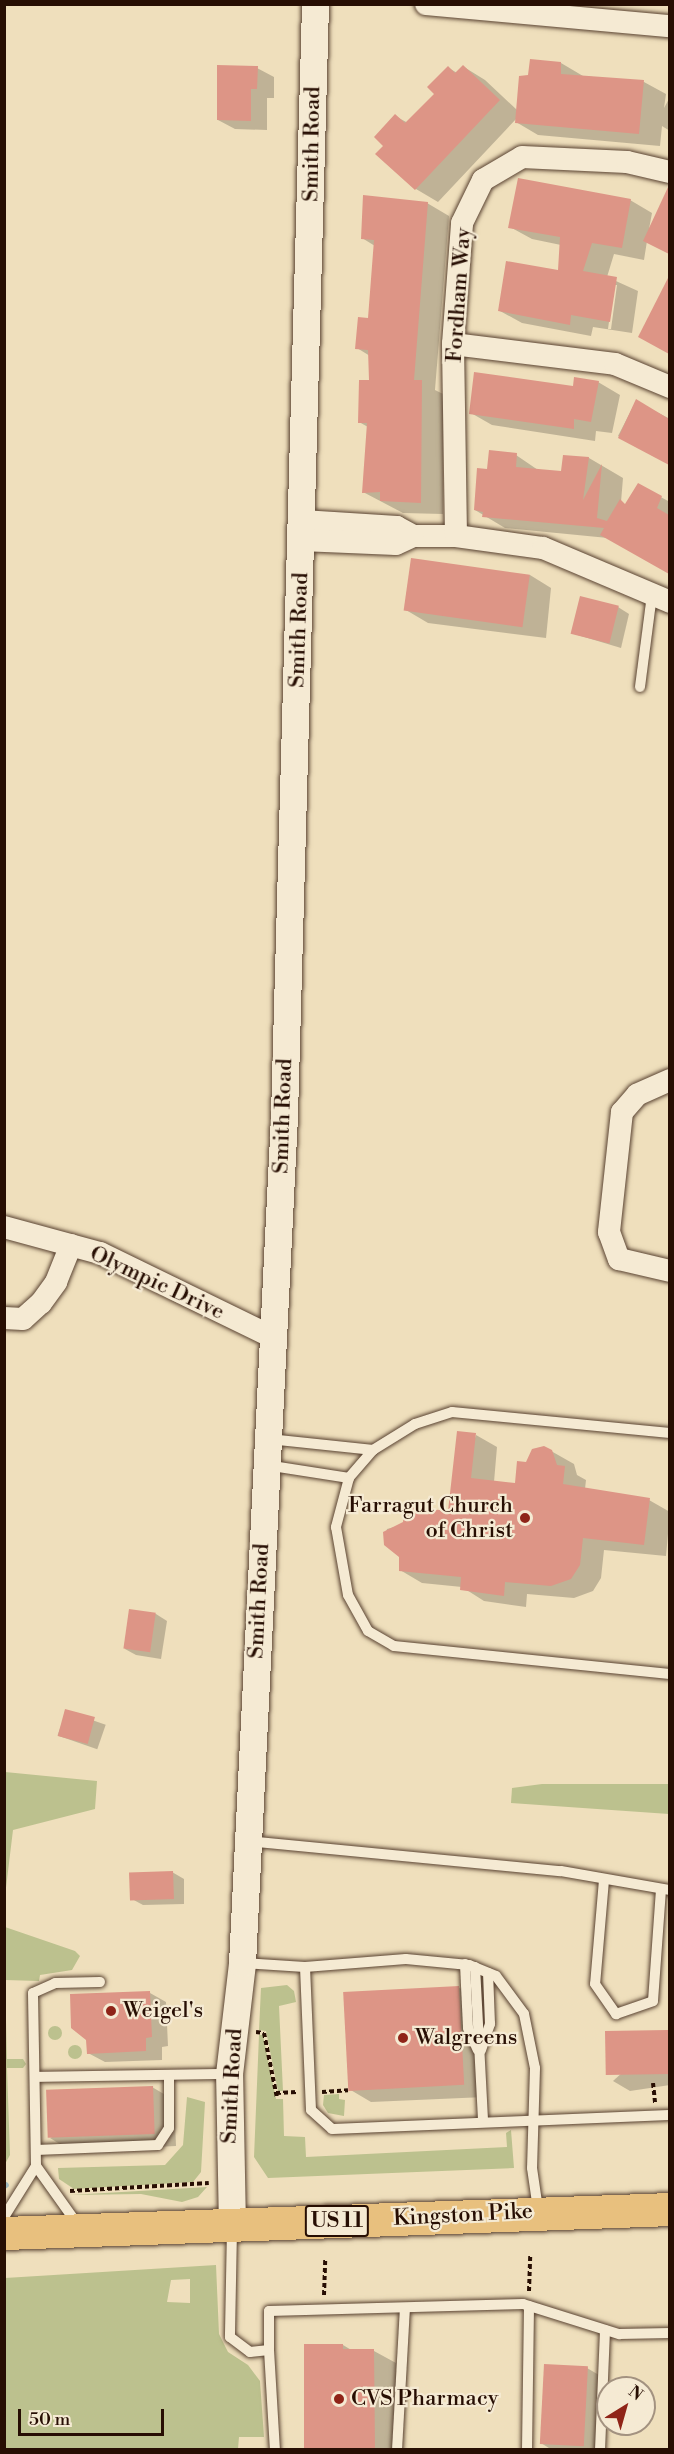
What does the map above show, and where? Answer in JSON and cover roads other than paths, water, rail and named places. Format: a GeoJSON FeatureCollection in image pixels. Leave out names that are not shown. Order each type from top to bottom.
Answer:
{"type":"FeatureCollection","features":[{"type":"Feature","properties":{"kind":"main road","name":"Kingston Pike"},"geometry":{"type":"LineString","coordinates":[[4,2234],[538,2212],[669,2209]]}},
{"type":"Feature","properties":{"kind":"street","name":"Smith Road"},"geometry":{"type":"LineString","coordinates":[[232,2226],[229,2183],[230,2074],[242,1963],[284,1115],[315,4]]}},
{"type":"Feature","properties":{"kind":"street"},"geometry":{"type":"LineString","coordinates":[[426,4],[669,26]]}},
{"type":"Feature","properties":{"kind":"street","name":"Fordham Way"},"geometry":{"type":"LineString","coordinates":[[456,536],[453,344],[462,223],[483,180],[522,158],[627,162],[669,172]]}},
{"type":"Feature","properties":{"kind":"street"},"geometry":{"type":"LineString","coordinates":[[453,344],[615,364],[669,387]]}},
{"type":"Feature","properties":{"kind":"street"},"geometry":{"type":"LineString","coordinates":[[302,530],[357,533],[396,527],[412,536],[456,536],[543,548],[661,598]]}},
{"type":"Feature","properties":{"kind":"street"},"geometry":{"type":"LineString","coordinates":[[669,1080],[637,1095],[622,1112],[609,1232],[620,1259],[669,1271]]}},
{"type":"Feature","properties":{"kind":"street","name":"Olympic Drive"},"geometry":{"type":"LineString","coordinates":[[6,1233],[100,1253],[272,1337]]}},
{"type":"Feature","properties":{"kind":"street"},"geometry":{"type":"LineString","coordinates":[[4,1318],[23,1319],[41,1303],[56,1282],[71,1245]]}},
{"type":"Feature","properties":{"kind":"lane"},"geometry":{"type":"LineString","coordinates":[[640,687],[661,598]]}},
{"type":"Feature","properties":{"kind":"lane"},"geometry":{"type":"LineString","coordinates":[[669,1434],[452,1412],[415,1424],[373,1450],[349,1478],[336,1527],[339,1561],[348,1595],[368,1631],[394,1646],[669,1674]]}},
{"type":"Feature","properties":{"kind":"lane"},"geometry":{"type":"LineString","coordinates":[[266,1452],[373,1450]]}},
{"type":"Feature","properties":{"kind":"lane"},"geometry":{"type":"LineString","coordinates":[[266,1452],[349,1478]]}},
{"type":"Feature","properties":{"kind":"lane"},"geometry":{"type":"LineString","coordinates":[[247,1841],[561,1871],[665,1889],[653,2001],[616,2014],[595,1984],[604,1880]]}},
{"type":"Feature","properties":{"kind":"lane"},"geometry":{"type":"LineString","coordinates":[[242,1963],[305,1967],[406,1959],[470,1966],[488,1973],[511,1992],[524,2014],[535,2068],[532,2122],[538,2212]]}},
{"type":"Feature","properties":{"kind":"lane"},"geometry":{"type":"LineString","coordinates":[[470,1966],[468,2028],[479,2053],[483,2121]]}},
{"type":"Feature","properties":{"kind":"lane"},"geometry":{"type":"LineString","coordinates":[[305,1967],[311,2110],[319,2121],[332,2129],[483,2121],[532,2122],[669,2117]]}},
{"type":"Feature","properties":{"kind":"lane"},"geometry":{"type":"LineString","coordinates":[[479,2053],[490,2024],[488,1973]]}},
{"type":"Feature","properties":{"kind":"lane"},"geometry":{"type":"LineString","coordinates":[[4,2217],[36,2166],[33,1994],[55,1983],[100,1982]]}},
{"type":"Feature","properties":{"kind":"lane"},"geometry":{"type":"LineString","coordinates":[[36,2077],[230,2074]]}},
{"type":"Feature","properties":{"kind":"lane"},"geometry":{"type":"LineString","coordinates":[[36,2150],[158,2145],[169,2128],[169,2075]]}},
{"type":"Feature","properties":{"kind":"lane"},"geometry":{"type":"LineString","coordinates":[[36,2166],[82,2231]]}},
{"type":"Feature","properties":{"kind":"lane"},"geometry":{"type":"LineString","coordinates":[[232,2226],[230,2337],[250,2352],[269,2350]]}},
{"type":"Feature","properties":{"kind":"lane"},"geometry":{"type":"LineString","coordinates":[[275,2450],[268,2311],[405,2308],[485,2303],[529,2306],[620,2334],[669,2333]]}},
{"type":"Feature","properties":{"kind":"lane"},"geometry":{"type":"LineString","coordinates":[[527,2450],[529,2306]]}},
{"type":"Feature","properties":{"kind":"lane"},"geometry":{"type":"LineString","coordinates":[[397,2450],[405,2308]]}},
{"type":"Feature","properties":{"kind":"lane"},"geometry":{"type":"LineString","coordinates":[[600,2450],[605,2330]]}},
{"type":"Feature","properties":{"kind":"place","name":"Farragut Church of Christ"},"geometry":{"type":"Point","coordinates":[525,1518]}},
{"type":"Feature","properties":{"kind":"place","name":"Weigel's"},"geometry":{"type":"Point","coordinates":[111,2011]}},
{"type":"Feature","properties":{"kind":"place","name":"Walgreens"},"geometry":{"type":"Point","coordinates":[403,2038]}},
{"type":"Feature","properties":{"kind":"place","name":"CVS Pharmacy"},"geometry":{"type":"Point","coordinates":[339,2399]}}]}
